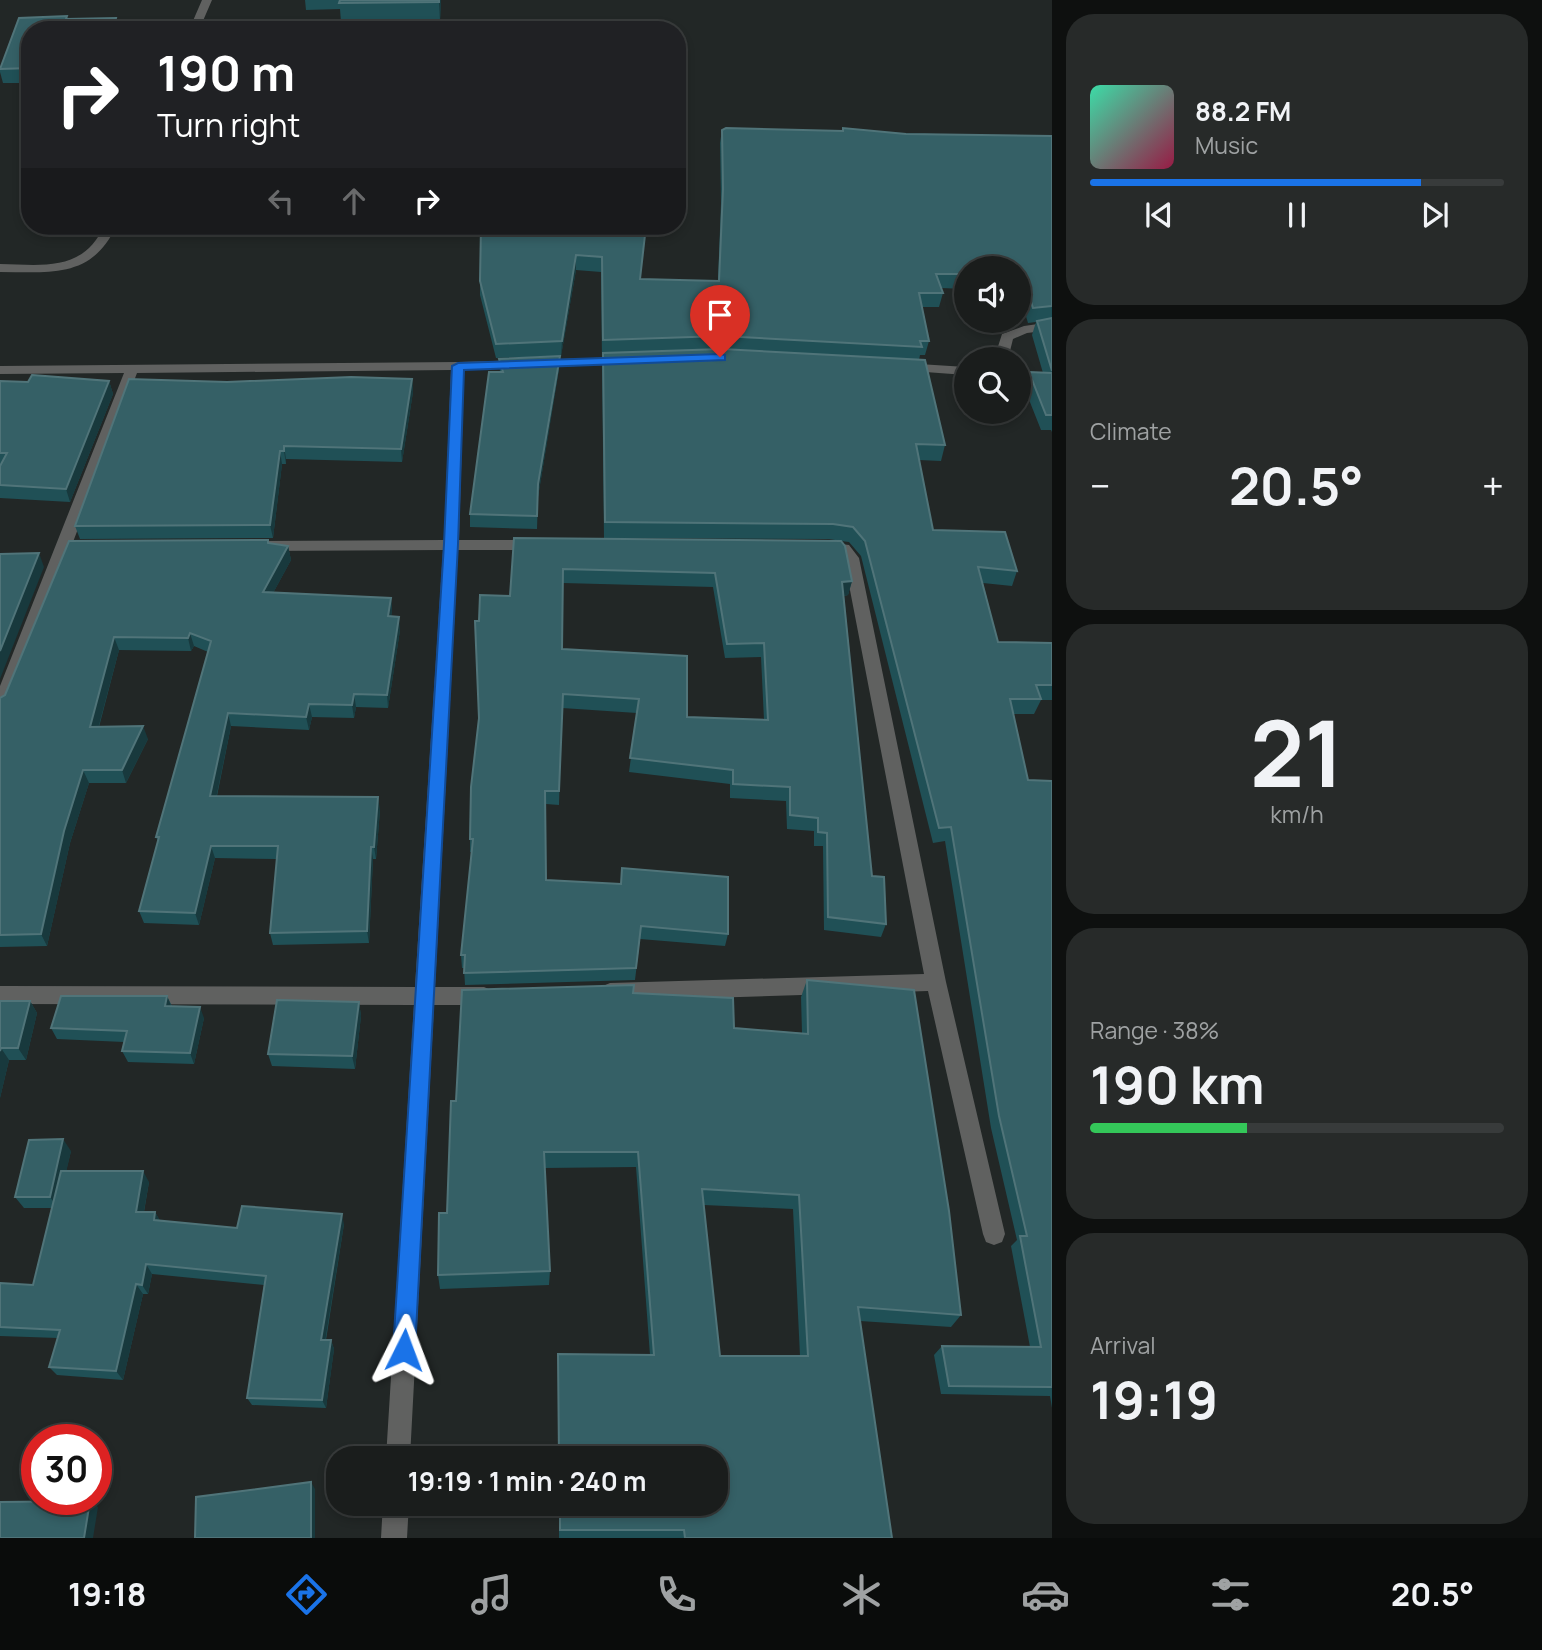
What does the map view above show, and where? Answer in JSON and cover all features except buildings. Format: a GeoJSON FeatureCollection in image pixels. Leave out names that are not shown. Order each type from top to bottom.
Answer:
{"type":"FeatureCollection","features":[{"type":"Feature","properties":{"kind":"street"},"geometry":{"type":"LineString","coordinates":[[198,21],[206,0]]}},
{"type":"Feature","properties":{"kind":"street"},"geometry":{"type":"LineString","coordinates":[[0,268],[61,265],[89,257],[106,235]]}},
{"type":"Feature","properties":{"kind":"street"},"geometry":{"type":"LineString","coordinates":[[1005,347],[1007,337],[1024,330],[1052,326]]}},
{"type":"Feature","properties":{"kind":"street"},"geometry":{"type":"LineString","coordinates":[[0,370],[458,366],[638,360]]}},
{"type":"Feature","properties":{"kind":"street"},"geometry":{"type":"LineString","coordinates":[[399,1446],[451,544],[458,366]]}},
{"type":"Feature","properties":{"kind":"street"},"geometry":{"type":"LineString","coordinates":[[884,366],[954,370]]}},
{"type":"Feature","properties":{"kind":"street"},"geometry":{"type":"LineString","coordinates":[[0,707],[132,369]]}},
{"type":"Feature","properties":{"kind":"street"},"geometry":{"type":"LineString","coordinates":[[244,546],[549,545]]}},
{"type":"Feature","properties":{"kind":"street"},"geometry":{"type":"LineString","coordinates":[[801,546],[844,549],[851,558],[936,982],[994,1234]]}},
{"type":"Feature","properties":{"kind":"street"},"geometry":{"type":"LineString","coordinates":[[64,547],[105,547]]}},
{"type":"Feature","properties":{"kind":"street"},"geometry":{"type":"LineString","coordinates":[[589,993],[936,982]]}},
{"type":"Feature","properties":{"kind":"street"},"geometry":{"type":"LineString","coordinates":[[0,995],[423,998],[506,995]]}},
{"type":"Feature","properties":{"kind":"street"},"geometry":{"type":"LineString","coordinates":[[394,1538],[395,1516]]}},
{"type":"Feature","properties":{"kind":"route"},"geometry":{"type":"LineString","coordinates":[[404,1350],[451,544],[458,366],[720,357]]}}]}
